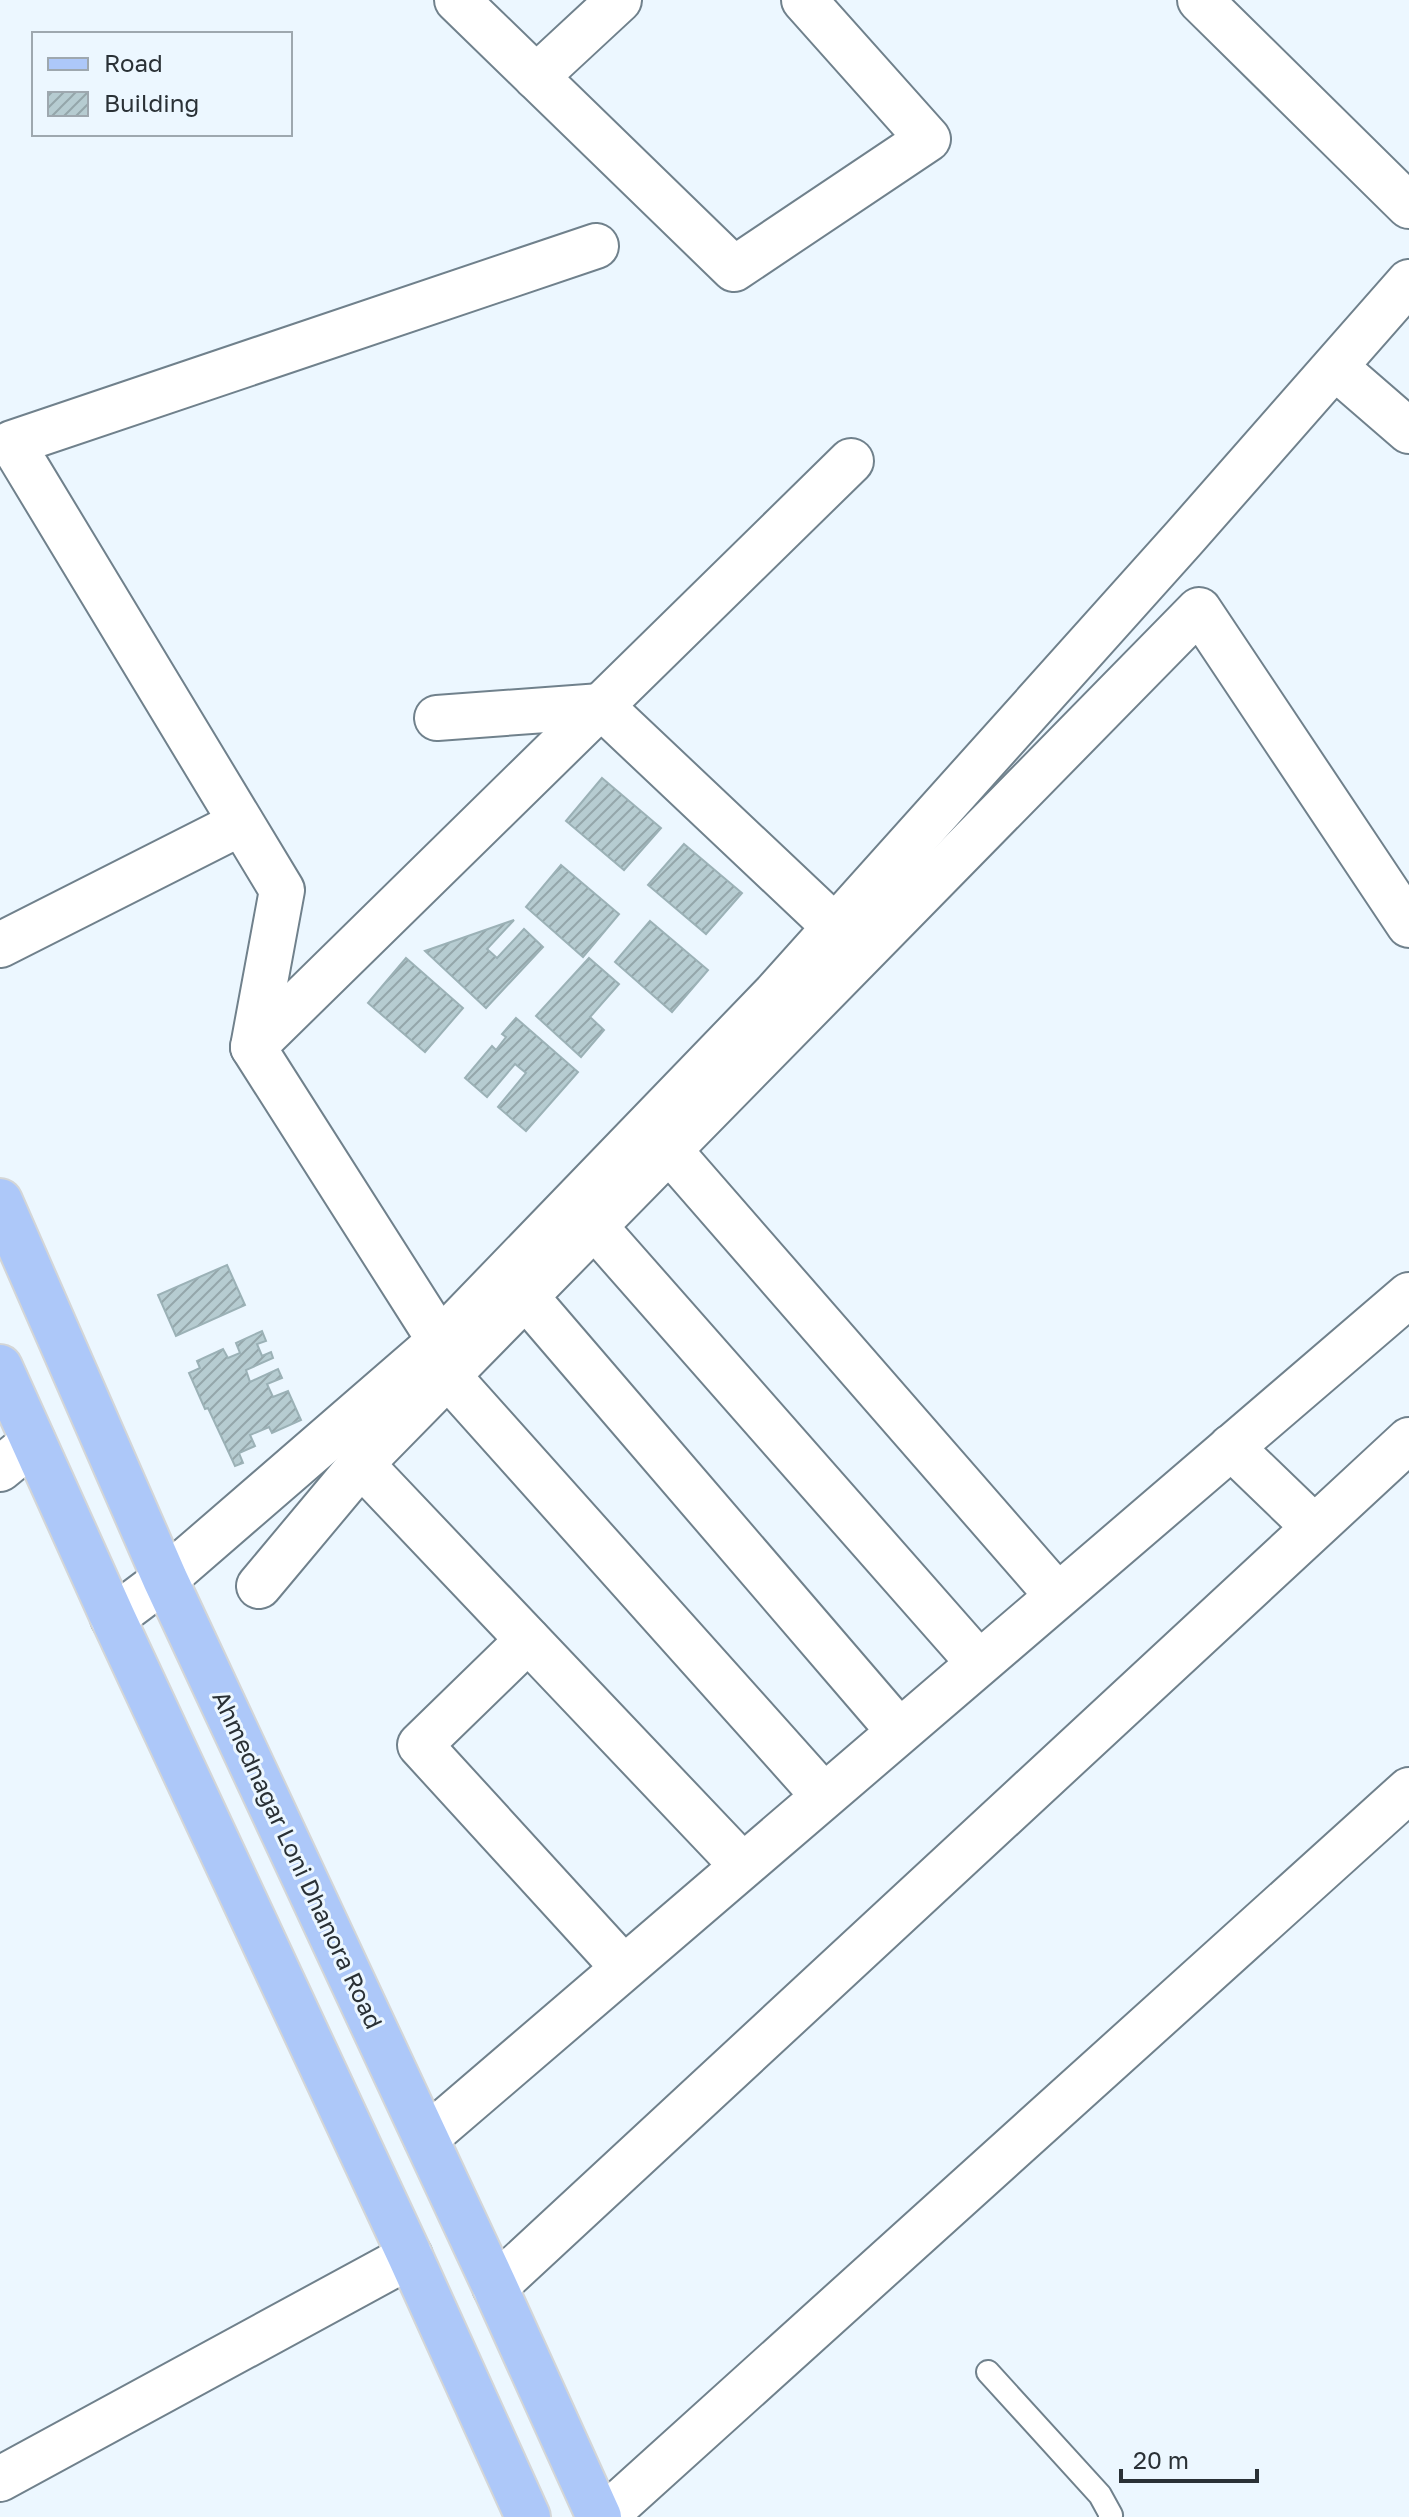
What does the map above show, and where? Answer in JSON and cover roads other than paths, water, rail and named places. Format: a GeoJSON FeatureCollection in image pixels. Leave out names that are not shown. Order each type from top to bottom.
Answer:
{"type":"FeatureCollection","features":[{"type":"Feature","properties":{"kind":"main road","name":"Ahmednagar Loni Dhanora Road"},"geometry":{"type":"LineString","coordinates":[[0,1201],[165,1579],[602,2517]]}},
{"type":"Feature","properties":{"kind":"main road"},"geometry":{"type":"LineString","coordinates":[[0,1367],[528,2517]]}},
{"type":"Feature","properties":{"kind":"street"},"geometry":{"type":"LineString","coordinates":[[457,0],[734,269],[928,139],[804,0]]}},
{"type":"Feature","properties":{"kind":"street"},"geometry":{"type":"LineString","coordinates":[[536,77],[619,0]]}},
{"type":"Feature","properties":{"kind":"street"},"geometry":{"type":"LineString","coordinates":[[1200,0],[1409,206]]}},
{"type":"Feature","properties":{"kind":"street"},"geometry":{"type":"LineString","coordinates":[[596,246],[12,443],[282,890],[253,1047],[444,1358],[823,1795]]}},
{"type":"Feature","properties":{"kind":"street"},"geometry":{"type":"LineString","coordinates":[[259,1586],[444,1358],[775,994],[1409,282]]}},
{"type":"Feature","properties":{"kind":"street"},"geometry":{"type":"LineString","coordinates":[[1335,367],[1409,431]]}},
{"type":"Feature","properties":{"kind":"street"},"geometry":{"type":"LineString","coordinates":[[253,1047],[851,461]]}},
{"type":"Feature","properties":{"kind":"street"},"geometry":{"type":"LineString","coordinates":[[113,1618],[526,1297],[1199,610],[1409,925]]}},
{"type":"Feature","properties":{"kind":"street"},"geometry":{"type":"LineString","coordinates":[[437,718],[601,706],[835,927]]}},
{"type":"Feature","properties":{"kind":"street"},"geometry":{"type":"LineString","coordinates":[[0,945],[241,823]]}},
{"type":"Feature","properties":{"kind":"street"},"geometry":{"type":"LineString","coordinates":[[669,1150],[1057,1595]]}},
{"type":"Feature","properties":{"kind":"street"},"geometry":{"type":"LineString","coordinates":[[595,1227],[979,1663]]}},
{"type":"Feature","properties":{"kind":"street"},"geometry":{"type":"LineString","coordinates":[[426,2138],[898,1730],[1409,1295]]}},
{"type":"Feature","properties":{"kind":"street"},"geometry":{"type":"LineString","coordinates":[[526,1297],[898,1730]]}},
{"type":"Feature","properties":{"kind":"street"},"geometry":{"type":"LineString","coordinates":[[495,2287],[1409,1440]]}},
{"type":"Feature","properties":{"kind":"street"},"geometry":{"type":"LineString","coordinates":[[0,1469],[33,1442]]}},
{"type":"Feature","properties":{"kind":"street"},"geometry":{"type":"LineString","coordinates":[[1231,1447],[1314,1527]]}},
{"type":"Feature","properties":{"kind":"street"},"geometry":{"type":"LineString","coordinates":[[361,1464],[742,1865]]}},
{"type":"Feature","properties":{"kind":"street"},"geometry":{"type":"LineString","coordinates":[[528,1640],[420,1745],[623,1967]]}},
{"type":"Feature","properties":{"kind":"street"},"geometry":{"type":"LineString","coordinates":[[602,2517],[1409,1790]]}},
{"type":"Feature","properties":{"kind":"street"},"geometry":{"type":"LineString","coordinates":[[0,2479],[410,2256]]}},
{"type":"Feature","properties":{"kind":"lane"},"geometry":{"type":"LineString","coordinates":[[988,2372],[1100,2495],[1110,2517]]}}]}
